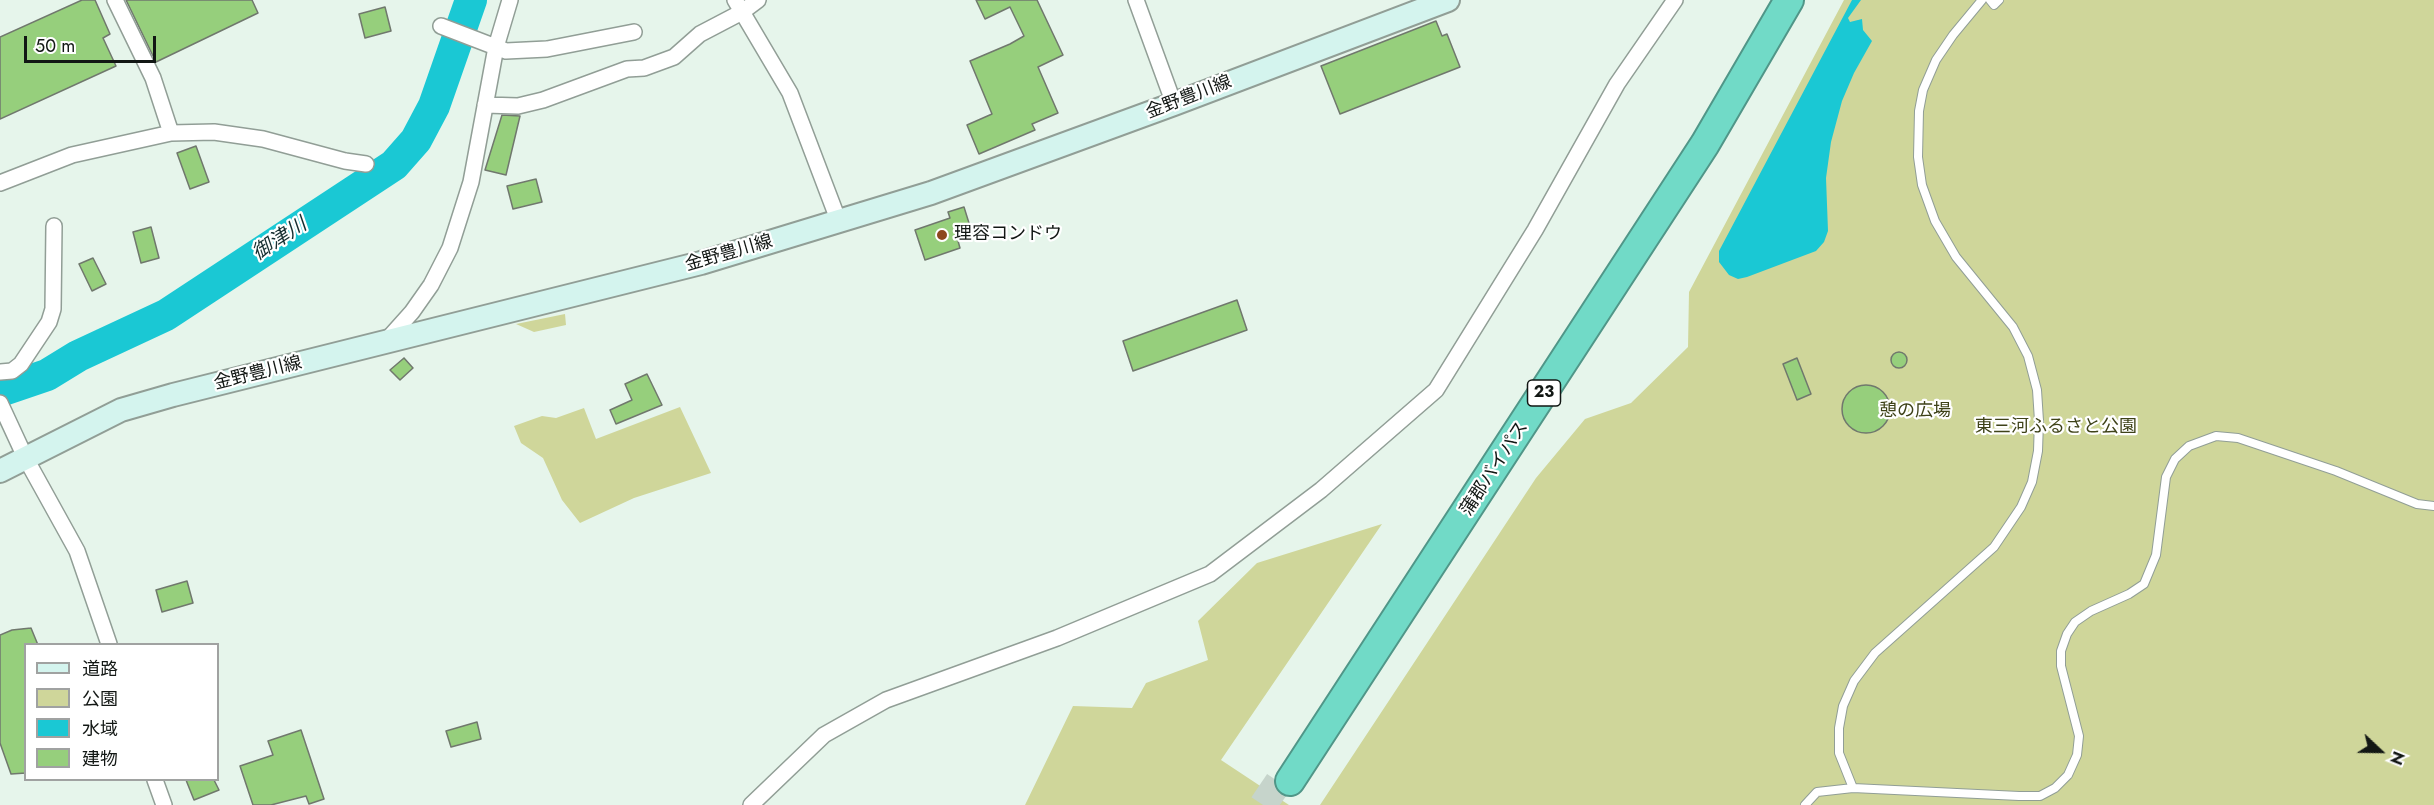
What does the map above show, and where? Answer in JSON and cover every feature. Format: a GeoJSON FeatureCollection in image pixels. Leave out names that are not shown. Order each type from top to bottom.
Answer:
{"type":"FeatureCollection","features":[{"type":"Feature","properties":{"kind":"highway","name":"蒲郡バイパス"},"geometry":{"type":"LineString","coordinates":[[1778,0],[1677,167],[1287,778],[1705,144],[1789,0]]}},
{"type":"Feature","properties":{"kind":"main road","name":"金野豊川線"},"geometry":{"type":"LineString","coordinates":[[0,471],[121,410],[701,262],[931,193],[1448,0]]}},
{"type":"Feature","properties":{"kind":"street"},"geometry":{"type":"LineString","coordinates":[[115,0],[153,78],[171,133]]}},
{"type":"Feature","properties":{"kind":"street"},"geometry":{"type":"LineString","coordinates":[[384,343],[412,312],[450,248],[471,182],[496,47],[510,0]]}},
{"type":"Feature","properties":{"kind":"street"},"geometry":{"type":"LineString","coordinates":[[485,105],[518,106],[543,100],[627,69],[644,68],[674,57],[700,34],[739,6],[758,0]]}},
{"type":"Feature","properties":{"kind":"street"},"geometry":{"type":"LineString","coordinates":[[1137,0],[1174,104]]}},
{"type":"Feature","properties":{"kind":"street"},"geometry":{"type":"LineString","coordinates":[[751,805],[824,735],[886,700],[1057,638],[1210,574],[1321,490],[1410,413],[1436,390],[1535,230],[1617,84],[1675,0]]}},
{"type":"Feature","properties":{"kind":"street"},"geometry":{"type":"LineString","coordinates":[[739,6],[790,93],[839,222]]}},
{"type":"Feature","properties":{"kind":"street"},"geometry":{"type":"LineString","coordinates":[[441,26],[506,51],[547,49],[634,32]]}},
{"type":"Feature","properties":{"kind":"street"},"geometry":{"type":"LineString","coordinates":[[0,183],[72,155],[171,133],[214,132],[263,139],[345,161],[366,164]]}},
{"type":"Feature","properties":{"kind":"street"},"geometry":{"type":"LineString","coordinates":[[0,372],[12,370],[21,364],[50,322],[53,309],[54,226]]}},
{"type":"Feature","properties":{"kind":"street"},"geometry":{"type":"LineString","coordinates":[[0,403],[25,457],[77,551],[108,643]]}},
{"type":"Feature","properties":{"kind":"street"},"geometry":{"type":"LineString","coordinates":[[155,781],[164,805]]}},
{"type":"Feature","properties":{"kind":"lane"},"geometry":{"type":"LineString","coordinates":[[1853,788],[1839,753],[1839,728],[1843,706],[1854,681],[1875,653],[1994,547],[2021,507],[2032,482],[2038,451],[2037,390],[2028,356],[2013,327],[1956,256],[1935,220],[1922,185],[1917,157],[1919,111],[1923,90],[1936,60],[1953,34],[1982,0]]}},
{"type":"Feature","properties":{"kind":"lane"},"geometry":{"type":"LineString","coordinates":[[1990,0],[1994,5],[1999,0]]}},
{"type":"Feature","properties":{"kind":"lane"},"geometry":{"type":"LineString","coordinates":[[1805,805],[1816,792],[1853,788],[2040,796],[2055,788],[2067,775],[2077,755],[2079,736],[2061,666],[2061,651],[2067,634],[2075,622],[2091,611],[2129,594],[2144,584],[2156,555],[2166,477],[2175,459],[2189,446],[2216,436],[2238,438],[2336,471],[2417,504],[2434,506]]}},
{"type":"Feature","properties":{"kind":"green space","name":"東三河ふるさと公園"},"geometry":{"type":"Polygon","coordinates":[[[1844,0],[2434,0],[2434,805],[1320,805],[1536,478],[1585,419],[1631,403],[1688,347],[1689,292],[1844,0]]]}},
{"type":"Feature","properties":{"kind":"green space"},"geometry":{"type":"Polygon","coordinates":[[[565,314],[566,325],[534,332],[516,324],[565,314]]]}},
{"type":"Feature","properties":{"kind":"green space"},"geometry":{"type":"Polygon","coordinates":[[[680,407],[711,473],[634,498],[580,523],[562,500],[543,458],[521,443],[514,426],[542,416],[556,418],[584,408],[596,439],[680,407]]]}},
{"type":"Feature","properties":{"kind":"green space"},"geometry":{"type":"Polygon","coordinates":[[[1382,524],[1221,760],[1289,805],[1025,805],[1073,706],[1132,708],[1146,683],[1208,660],[1198,621],[1257,563],[1382,524]]]}},
{"type":"Feature","properties":{"kind":"water"},"geometry":{"type":"Polygon","coordinates":[[[1852,0],[1861,0],[1848,18],[1850,22],[1862,19],[1863,30],[1872,41],[1842,101],[1831,142],[1826,178],[1828,231],[1824,242],[1816,251],[1738,279],[1729,275],[1719,262],[1719,251],[1852,0]]]}},
{"type":"Feature","properties":{"kind":"building"},"geometry":{"type":"Polygon","coordinates":[[[82,0],[95,0],[110,34],[103,38],[116,66],[0,119],[0,37],[82,0]]]}},
{"type":"Feature","properties":{"kind":"building"},"geometry":{"type":"Polygon","coordinates":[[[126,0],[252,0],[258,13],[156,62],[126,0]]]}},
{"type":"Feature","properties":{"kind":"building"},"geometry":{"type":"Polygon","coordinates":[[[976,0],[1037,0],[1063,55],[1038,67],[1058,113],[1032,124],[1035,130],[979,154],[967,125],[992,114],[970,61],[1024,36],[1010,7],[985,19],[976,0]]]}},
{"type":"Feature","properties":{"kind":"building"},"geometry":{"type":"Polygon","coordinates":[[[385,7],[391,31],[365,38],[359,14],[385,7]]]}},
{"type":"Feature","properties":{"kind":"building"},"geometry":{"type":"Polygon","coordinates":[[[1436,21],[1442,36],[1447,34],[1460,67],[1340,114],[1321,66],[1436,21]]]}},
{"type":"Feature","properties":{"kind":"building"},"geometry":{"type":"Polygon","coordinates":[[[502,115],[520,116],[506,175],[485,170],[502,115]]]}},
{"type":"Feature","properties":{"kind":"building"},"geometry":{"type":"Polygon","coordinates":[[[196,146],[209,182],[190,189],[177,153],[196,146]]]}},
{"type":"Feature","properties":{"kind":"building"},"geometry":{"type":"Polygon","coordinates":[[[536,179],[542,202],[513,209],[507,186],[536,179]]]}},
{"type":"Feature","properties":{"kind":"building"},"geometry":{"type":"Polygon","coordinates":[[[964,207],[973,236],[958,241],[960,248],[925,260],[915,230],[950,218],[948,212],[964,207]]]}},
{"type":"Feature","properties":{"kind":"building"},"geometry":{"type":"Polygon","coordinates":[[[151,227],[159,258],[141,263],[133,232],[151,227]]]}},
{"type":"Feature","properties":{"kind":"building"},"geometry":{"type":"Polygon","coordinates":[[[93,258],[106,284],[92,291],[79,264],[93,258]]]}},
{"type":"Feature","properties":{"kind":"building"},"geometry":{"type":"Polygon","coordinates":[[[1237,300],[1247,330],[1133,371],[1123,341],[1237,300]]]}},
{"type":"Feature","properties":{"kind":"building"},"geometry":{"type":"Polygon","coordinates":[[[1899,352],[1905,354],[1907,360],[1905,366],[1899,368],[1893,366],[1891,360],[1893,354],[1899,352]]]}},
{"type":"Feature","properties":{"kind":"building"},"geometry":{"type":"Polygon","coordinates":[[[404,358],[413,368],[400,380],[390,370],[404,358]]]}},
{"type":"Feature","properties":{"kind":"building"},"geometry":{"type":"Polygon","coordinates":[[[1797,358],[1811,394],[1797,400],[1783,364],[1797,358]]]}},
{"type":"Feature","properties":{"kind":"building"},"geometry":{"type":"Polygon","coordinates":[[[647,374],[662,405],[616,424],[610,410],[632,400],[625,384],[647,374]]]}},
{"type":"Feature","properties":{"kind":"building"},"geometry":{"type":"Polygon","coordinates":[[[1866,385],[1883,392],[1890,409],[1883,426],[1866,433],[1849,426],[1842,409],[1849,392],[1866,385]]]}},
{"type":"Feature","properties":{"kind":"building"},"geometry":{"type":"Polygon","coordinates":[[[187,581],[193,603],[162,612],[156,590],[187,581]]]}},
{"type":"Feature","properties":{"kind":"building"},"geometry":{"type":"Polygon","coordinates":[[[31,628],[37,643],[24,643],[24,773],[11,774],[0,743],[0,635],[12,630],[31,628]]]}},
{"type":"Feature","properties":{"kind":"building"},"geometry":{"type":"Polygon","coordinates":[[[477,722],[481,739],[451,747],[446,731],[477,722]]]}},
{"type":"Feature","properties":{"kind":"building"},"geometry":{"type":"Polygon","coordinates":[[[301,730],[324,799],[309,804],[306,796],[271,805],[253,805],[240,766],[273,755],[268,741],[301,730]]]}},
{"type":"Feature","properties":{"kind":"building"},"geometry":{"type":"Polygon","coordinates":[[[186,781],[214,781],[219,790],[194,800],[186,781]]]}},
{"type":"Feature","properties":{"kind":"waterway","name":"御津川"},"geometry":{"type":"LineString","coordinates":[[0,391],[47,375],[78,356],[166,315],[394,165],[416,140],[434,106],[471,0]]}},
{"type":"Feature","properties":{"kind":"tunnel"},"geometry":{"type":"LineString","coordinates":[[1263,805],[1284,774]]}},
{"type":"Feature","properties":{"kind":"place","name":"理容コンドウ"},"geometry":{"type":"Point","coordinates":[942,235]}},
{"type":"Feature","properties":{"kind":"park label","name":"憩の広場"},"geometry":{"type":"Point","coordinates":[1915,412]}}]}
